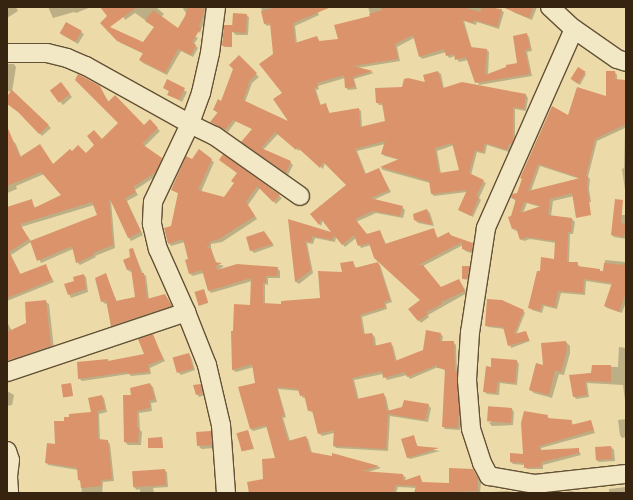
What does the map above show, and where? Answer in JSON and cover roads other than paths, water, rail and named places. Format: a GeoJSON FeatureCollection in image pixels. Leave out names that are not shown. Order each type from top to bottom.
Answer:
{"type":"FeatureCollection","features":[{"type":"Feature","properties":{"kind":"street"},"geometry":{"type":"LineString","coordinates":[[216,7],[201,93],[190,124],[153,202],[152,224],[158,249],[186,312],[207,365],[221,425],[226,493]]}},
{"type":"Feature","properties":{"kind":"street"},"geometry":{"type":"LineString","coordinates":[[550,7],[574,29],[617,59],[626,62]]}},
{"type":"Feature","properties":{"kind":"street"},"geometry":{"type":"LineString","coordinates":[[574,29],[486,228],[470,332],[467,380],[472,429],[489,485],[535,484],[626,474]]}},
{"type":"Feature","properties":{"kind":"street"},"geometry":{"type":"LineString","coordinates":[[7,52],[47,53],[67,58],[190,124],[216,136],[300,196]]}},
{"type":"Feature","properties":{"kind":"street"},"geometry":{"type":"LineString","coordinates":[[7,372],[186,312]]}},
{"type":"Feature","properties":{"kind":"street"},"geometry":{"type":"LineString","coordinates":[[7,451],[10,460],[8,477],[9,493]]}}]}
